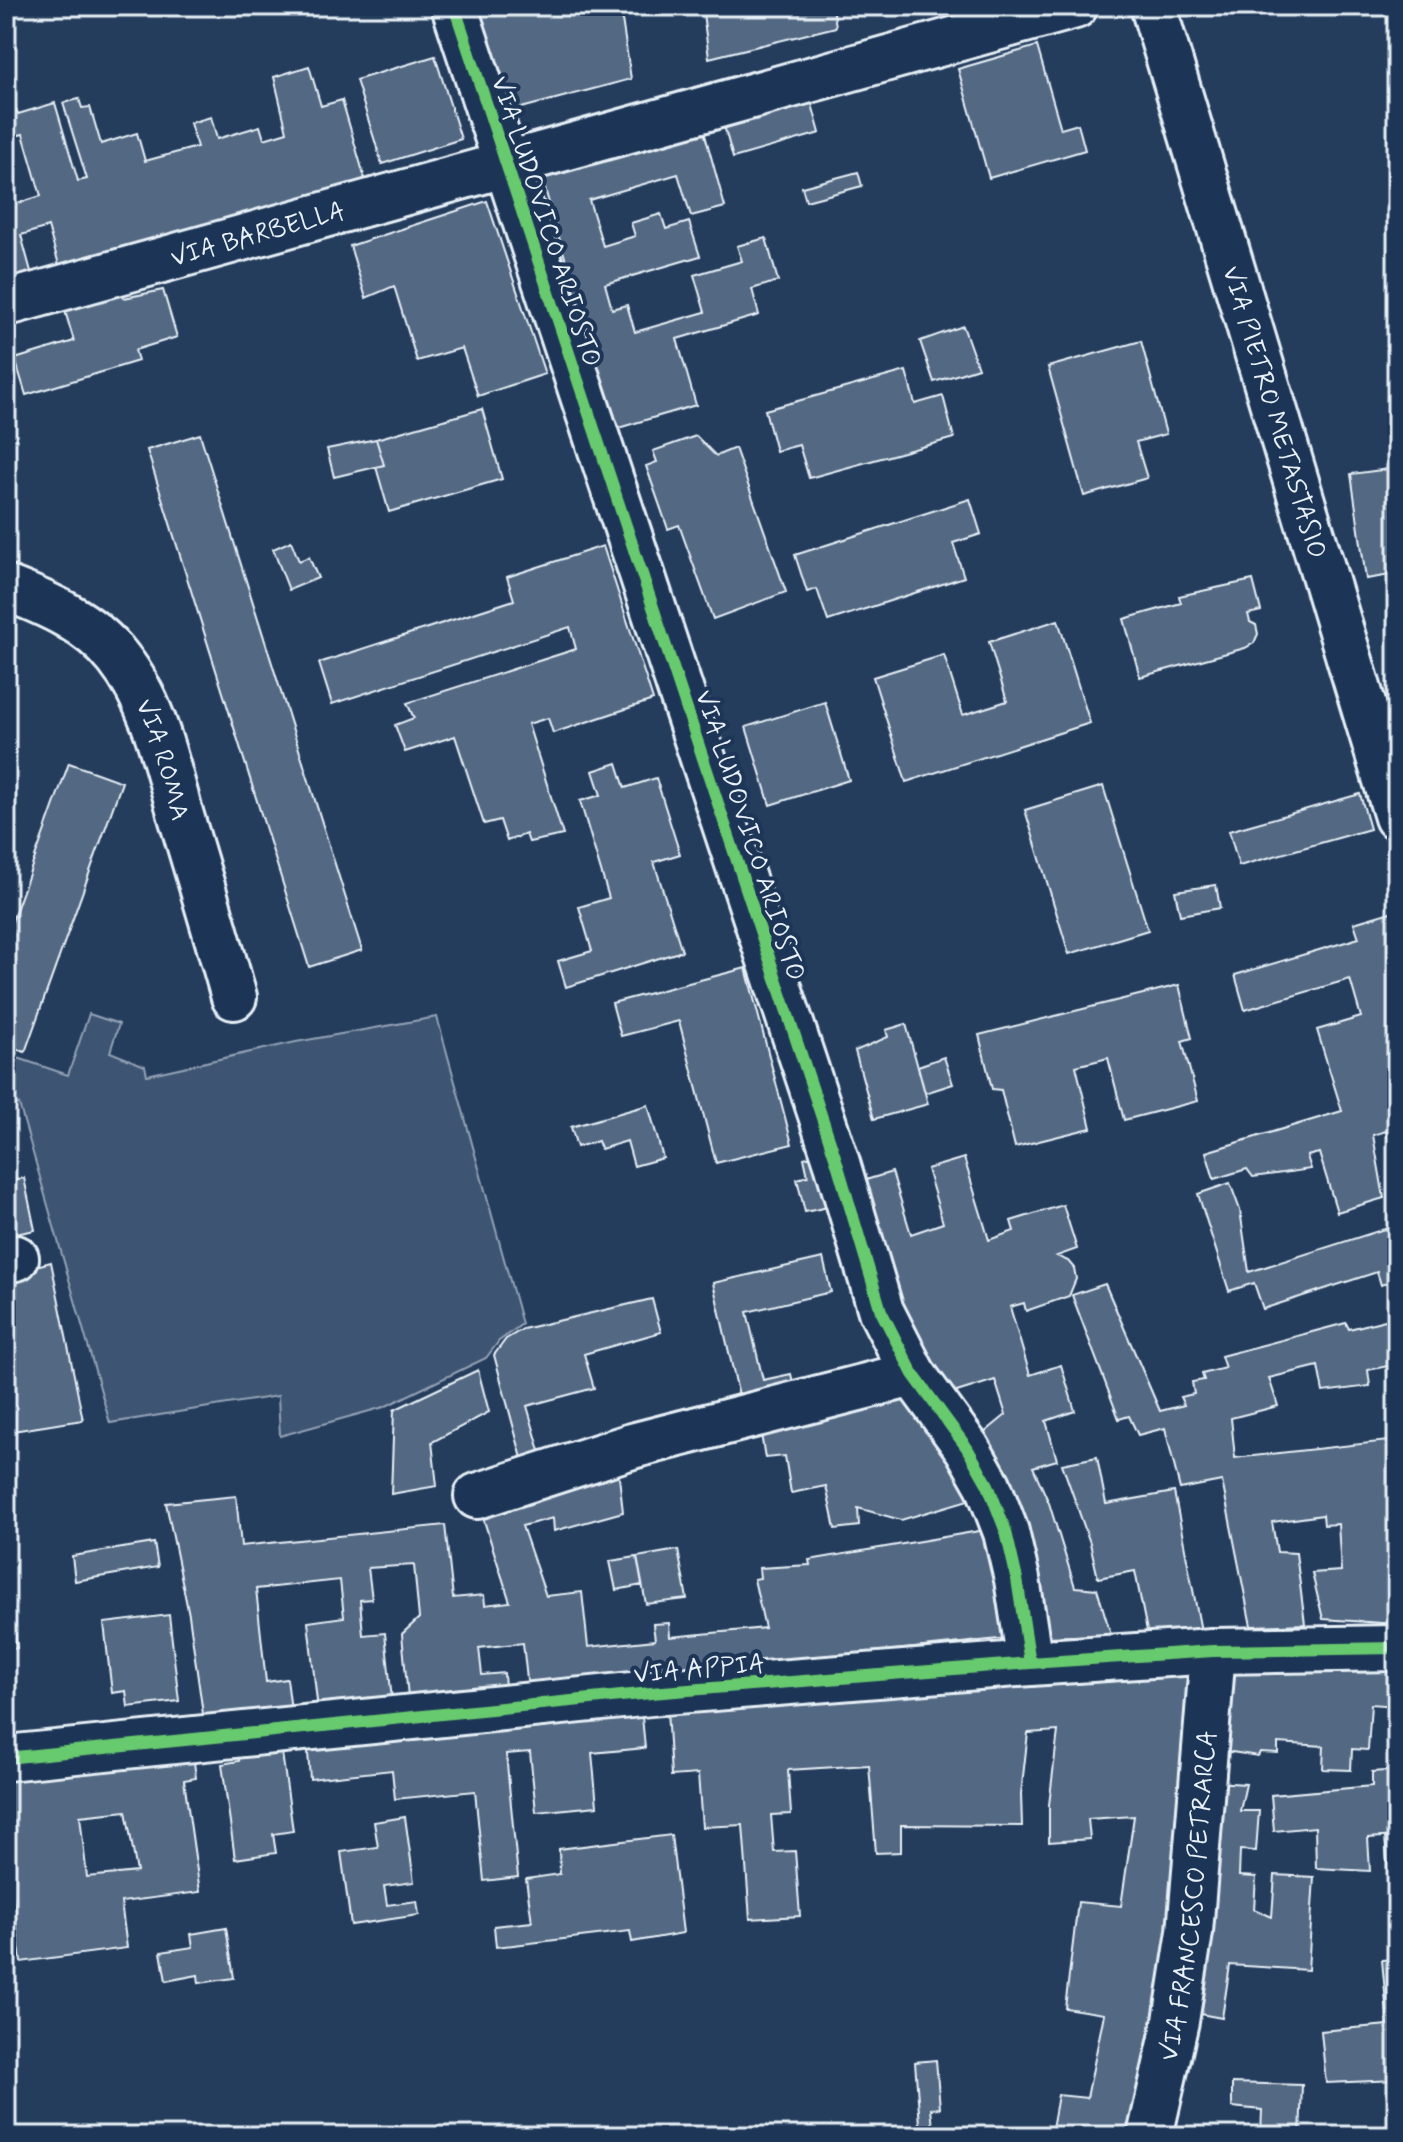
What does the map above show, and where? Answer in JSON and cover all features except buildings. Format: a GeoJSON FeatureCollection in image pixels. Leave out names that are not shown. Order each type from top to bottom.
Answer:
{"type":"FeatureCollection","features":[{"type":"Feature","properties":{"kind":"street","name":"VIA LUDOVICO ARIOSTO"},"geometry":{"type":"LineString","coordinates":[[454,6],[837,1163],[881,1311],[913,1374],[967,1448],[988,1485],[1006,1532],[1030,1663]]}},
{"type":"Feature","properties":{"kind":"street"},"geometry":{"type":"LineString","coordinates":[[504,164],[1075,6]]}},
{"type":"Feature","properties":{"kind":"street","name":"VIA PIETRO METASTASIO"},"geometry":{"type":"LineString","coordinates":[[1153,6],[1397,817]]}},
{"type":"Feature","properties":{"kind":"street","name":"VIA BARBELLA"},"geometry":{"type":"LineString","coordinates":[[11,302],[504,164]]}},
{"type":"Feature","properties":{"kind":"street","name":"VIA ROMA"},"geometry":{"type":"LineString","coordinates":[[6,588],[41,601],[83,625],[117,657],[138,689],[157,731],[234,997]]}},
{"type":"Feature","properties":{"kind":"street"},"geometry":{"type":"LineString","coordinates":[[477,1496],[632,1446],[913,1374]]}},
{"type":"Feature","properties":{"kind":"street","name":"VIA APPIA"},"geometry":{"type":"LineString","coordinates":[[6,1758],[651,1693],[1030,1663],[1213,1651],[1397,1648]]}},
{"type":"Feature","properties":{"kind":"street","name":"VIA FRANCESCO PETRARCA"},"geometry":{"type":"LineString","coordinates":[[1150,2136],[1176,2021],[1190,1932],[1213,1651]]}},
{"type":"Feature","properties":{"kind":"shaded area"},"geometry":{"type":"Polygon","coordinates":[[[89,1014],[119,1024],[110,1052],[145,1066],[147,1075],[296,1042],[437,1017],[522,1324],[499,1341],[486,1358],[384,1407],[280,1436],[278,1396],[110,1423],[19,1104],[6,1106],[6,1054],[68,1075],[89,1014]]]}},
{"type":"Feature","properties":{"kind":"cycle path"},"geometry":{"type":"LineString","coordinates":[[454,6],[837,1163],[881,1311],[913,1374],[967,1448],[988,1485],[1006,1532],[1030,1663]]}},
{"type":"Feature","properties":{"kind":"cycle path"},"geometry":{"type":"LineString","coordinates":[[6,1758],[651,1693],[1030,1663],[1213,1651],[1397,1648]]}}]}
